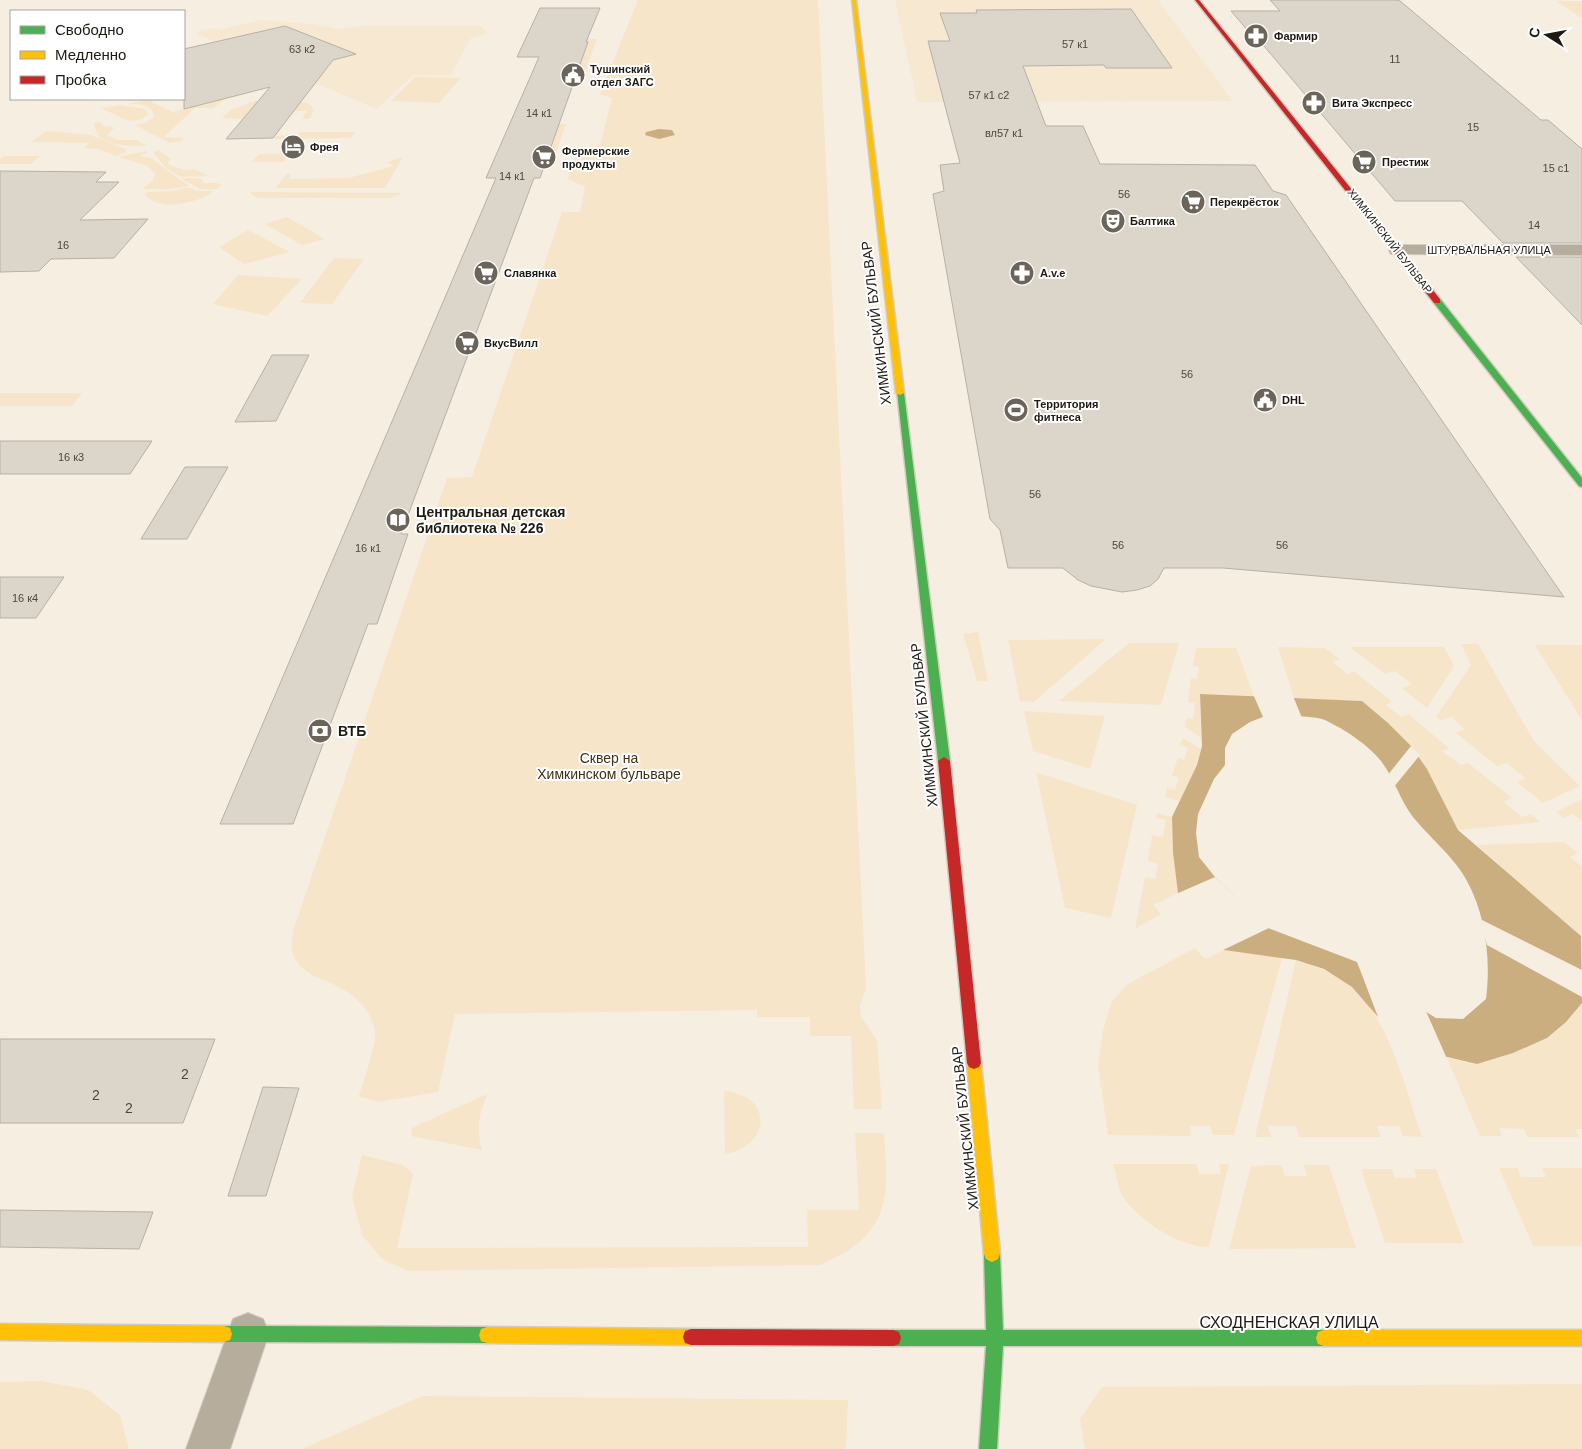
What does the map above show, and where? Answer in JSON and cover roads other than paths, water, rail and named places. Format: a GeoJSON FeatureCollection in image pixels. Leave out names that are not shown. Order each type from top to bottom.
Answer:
{"type":"FeatureCollection","features":[{"type":"Feature","properties":{"kind":"main road","name":"ХИМКИНСКИЙ БУЛЬВАР"},"geometry":{"type":"LineString","coordinates":[[854,0],[865,106],[944,757],[992,1251],[995,1339],[988,1449]]}},
{"type":"Feature","properties":{"kind":"main road","name":"ХИМКИНСКИЙ БУЛЬВАР"},"geometry":{"type":"LineString","coordinates":[[1197,0],[1582,484]]}},
{"type":"Feature","properties":{"kind":"main road","name":"СХОДНЕНСКАЯ УЛИЦА"},"geometry":{"type":"LineString","coordinates":[[0,1332],[995,1339],[1582,1338]]}},
{"type":"Feature","properties":{"kind":"street","name":"ШТУРВАЛЬНАЯ УЛИЦА"},"geometry":{"type":"LineString","coordinates":[[1397,250],[1582,250]]}},
{"type":"Feature","properties":{"kind":"street"},"geometry":{"type":"LineString","coordinates":[[208,1449],[248,1333]]}},
{"type":"Feature","properties":{"kind":"place","name":"Фармир"},"geometry":{"type":"Point","coordinates":[1256,36]}},
{"type":"Feature","properties":{"kind":"place","name":"Тушинский отдел ЗАГС"},"geometry":{"type":"Point","coordinates":[573,75]}},
{"type":"Feature","properties":{"kind":"place","name":"Вита Экспресс"},"geometry":{"type":"Point","coordinates":[1314,103]}},
{"type":"Feature","properties":{"kind":"place","name":"Фрея"},"geometry":{"type":"Point","coordinates":[293,147]}},
{"type":"Feature","properties":{"kind":"place","name":"Фермерские продукты"},"geometry":{"type":"Point","coordinates":[544,157]}},
{"type":"Feature","properties":{"kind":"place","name":"Престиж"},"geometry":{"type":"Point","coordinates":[1364,162]}},
{"type":"Feature","properties":{"kind":"place","name":"Перекрёсток"},"geometry":{"type":"Point","coordinates":[1193,202]}},
{"type":"Feature","properties":{"kind":"place","name":"Балтика"},"geometry":{"type":"Point","coordinates":[1113,221]}},
{"type":"Feature","properties":{"kind":"place","name":"Славянка"},"geometry":{"type":"Point","coordinates":[486,273]}},
{"type":"Feature","properties":{"kind":"place","name":"A.v.e"},"geometry":{"type":"Point","coordinates":[1022,273]}},
{"type":"Feature","properties":{"kind":"place","name":"ВкусВилл"},"geometry":{"type":"Point","coordinates":[467,343]}},
{"type":"Feature","properties":{"kind":"place","name":"DHL"},"geometry":{"type":"Point","coordinates":[1265,400]}},
{"type":"Feature","properties":{"kind":"place","name":"Территория фитнеса"},"geometry":{"type":"Point","coordinates":[1016,410]}},
{"type":"Feature","properties":{"kind":"place","name":"Центральная детская библиотека № 226"},"geometry":{"type":"Point","coordinates":[398,520]}},
{"type":"Feature","properties":{"kind":"place","name":"ВТБ"},"geometry":{"type":"Point","coordinates":[320,731]}},
{"type":"Feature","properties":{"kind":"park label","name":"Сквер на Химкинском бульваре"},"geometry":{"type":"Point","coordinates":[609,766]}}]}
